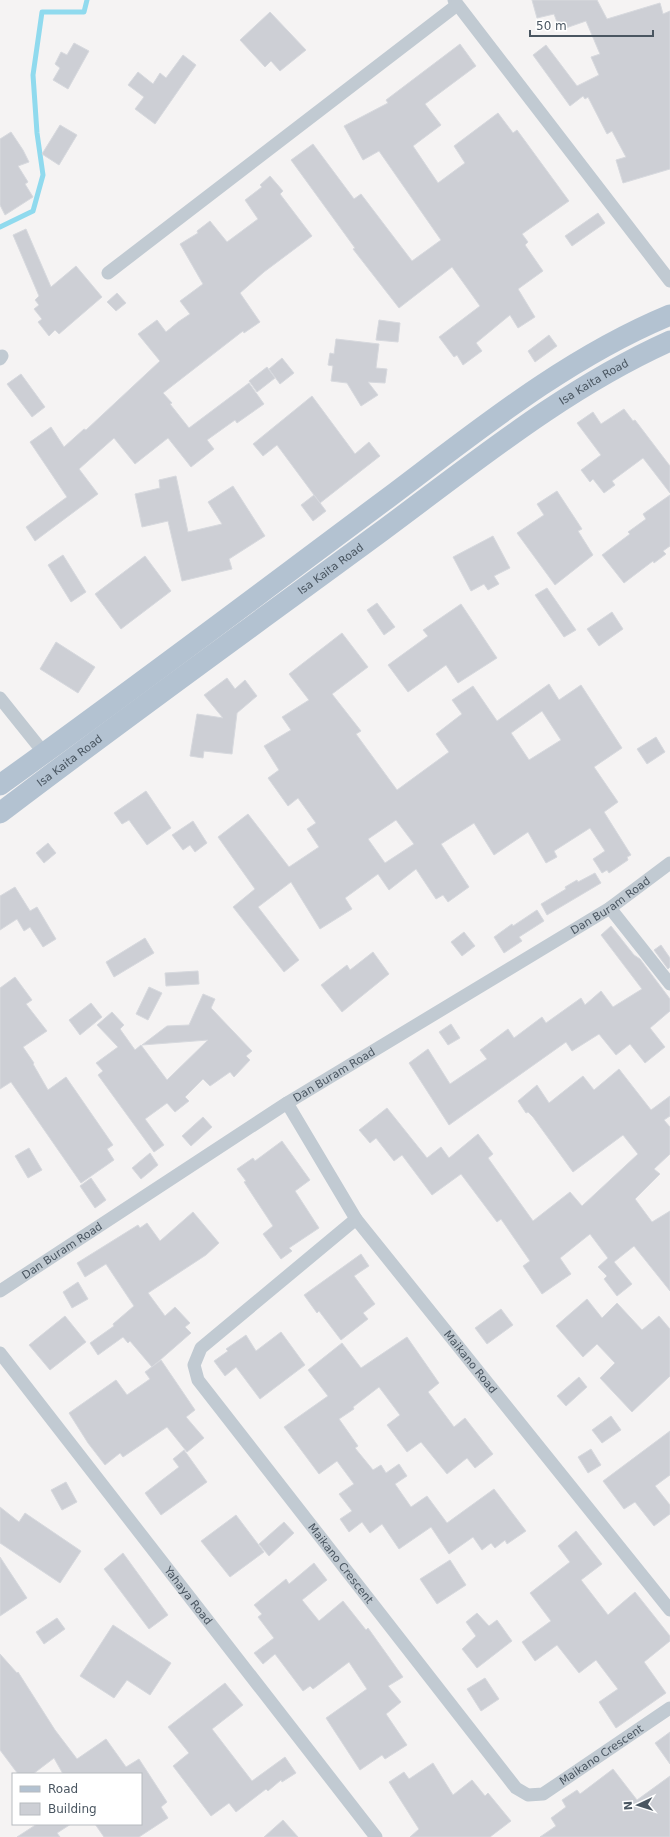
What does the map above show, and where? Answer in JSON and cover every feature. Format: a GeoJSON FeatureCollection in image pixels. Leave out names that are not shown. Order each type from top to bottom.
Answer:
{"type":"FeatureCollection","features":[{"type":"Feature","properties":{"kind":"main road","name":"Isa Kaita Road"},"geometry":{"type":"LineString","coordinates":[[0,785],[479,430],[573,364],[638,328],[670,315]]}},
{"type":"Feature","properties":{"kind":"main road","name":"Isa Kaita Road"},"geometry":{"type":"LineString","coordinates":[[0,813],[492,450],[585,385],[644,352],[670,341]]}},
{"type":"Feature","properties":{"kind":"main road"},"geometry":{"type":"LineString","coordinates":[[479,430],[492,450]]}},
{"type":"Feature","properties":{"kind":"street"},"geometry":{"type":"LineString","coordinates":[[108,273],[455,2],[670,281]]}},
{"type":"Feature","properties":{"kind":"street"},"geometry":{"type":"LineString","coordinates":[[0,698],[44,753]]}},
{"type":"Feature","properties":{"kind":"street","name":"Dan Buram Road"},"geometry":{"type":"LineString","coordinates":[[0,1291],[287,1103],[610,908],[670,863]]}},
{"type":"Feature","properties":{"kind":"street"},"geometry":{"type":"LineString","coordinates":[[610,908],[670,984]]}},
{"type":"Feature","properties":{"kind":"street","name":"Maikano Road"},"geometry":{"type":"LineString","coordinates":[[287,1103],[356,1219],[670,1610]]}},
{"type":"Feature","properties":{"kind":"street","name":"Maikano Crescent"},"geometry":{"type":"LineString","coordinates":[[356,1219],[201,1348],[194,1365],[198,1380],[516,1788],[528,1795],[543,1794],[670,1708]]}},
{"type":"Feature","properties":{"kind":"street","name":"Yahaya Road"},"geometry":{"type":"LineString","coordinates":[[0,1353],[376,1837]]}},
{"type":"Feature","properties":{"kind":"building"},"geometry":{"type":"Polygon","coordinates":[[[532,0],[597,0],[607,19],[660,3],[663,14],[670,11],[670,169],[623,183],[616,160],[626,157],[612,131],[607,134],[588,97],[585,99],[583,96],[570,106],[533,55],[546,45],[577,86],[599,75],[591,57],[600,54],[586,21],[560,30],[554,14],[537,18],[532,0]]]}},
{"type":"Feature","properties":{"kind":"building"},"geometry":{"type":"Polygon","coordinates":[[[270,12],[306,50],[280,71],[271,61],[265,67],[240,40],[270,12]]]}},
{"type":"Feature","properties":{"kind":"building"},"geometry":{"type":"Polygon","coordinates":[[[74,43],[89,51],[68,89],[53,80],[60,68],[55,64],[61,52],[67,55],[74,43]]]}},
{"type":"Feature","properties":{"kind":"building"},"geometry":{"type":"Polygon","coordinates":[[[460,44],[476,66],[425,104],[441,125],[413,146],[438,183],[465,163],[454,146],[498,113],[513,133],[517,130],[569,201],[522,234],[528,242],[525,245],[543,271],[518,289],[535,317],[518,328],[510,315],[476,343],[482,351],[463,365],[457,355],[454,357],[439,337],[480,306],[452,267],[399,308],[353,249],[355,248],[291,160],[313,144],[354,199],[361,194],[412,261],[441,240],[379,151],[363,160],[344,126],[388,103],[386,100],[460,44]]]}},
{"type":"Feature","properties":{"kind":"building"},"geometry":{"type":"Polygon","coordinates":[[[183,55],[196,65],[155,124],[135,109],[144,97],[128,85],[138,72],[153,84],[160,73],[166,78],[183,55]]]}},
{"type":"Feature","properties":{"kind":"building"},"geometry":{"type":"Polygon","coordinates":[[[60,125],[77,135],[59,165],[42,154],[60,125]]]}},
{"type":"Feature","properties":{"kind":"building"},"geometry":{"type":"Polygon","coordinates":[[[11,132],[29,162],[18,166],[28,182],[25,184],[33,197],[5,215],[0,205],[0,139],[11,132]]]}},
{"type":"Feature","properties":{"kind":"building"},"geometry":{"type":"Polygon","coordinates":[[[270,176],[283,191],[280,194],[312,236],[264,272],[240,293],[260,322],[244,333],[243,331],[163,393],[172,403],[170,404],[189,428],[249,383],[264,404],[237,423],[235,420],[207,440],[214,449],[191,467],[168,438],[135,464],[114,438],[79,469],[98,494],[35,541],[26,527],[67,497],[30,442],[51,427],[64,447],[84,429],[86,430],[160,361],[138,334],[157,320],[166,332],[190,314],[180,301],[203,284],[180,244],[198,233],[197,231],[210,221],[227,242],[258,219],[245,200],[262,187],[260,185],[270,176]]]}},
{"type":"Feature","properties":{"kind":"building"},"geometry":{"type":"Polygon","coordinates":[[[598,213],[605,223],[572,246],[565,236],[598,213]]]}},
{"type":"Feature","properties":{"kind":"building"},"geometry":{"type":"Polygon","coordinates":[[[26,229],[51,287],[76,266],[102,297],[59,334],[55,330],[49,336],[38,322],[42,319],[34,309],[39,305],[35,300],[39,296],[13,235],[26,229]]]}},
{"type":"Feature","properties":{"kind":"building"},"geometry":{"type":"Polygon","coordinates":[[[117,293],[126,303],[116,311],[107,302],[117,293]]]}},
{"type":"Feature","properties":{"kind":"building"},"geometry":{"type":"Polygon","coordinates":[[[379,320],[400,323],[398,342],[376,340],[379,320]]]}},
{"type":"Feature","properties":{"kind":"building"},"geometry":{"type":"Polygon","coordinates":[[[549,335],[557,346],[535,362],[528,351],[549,335]]]}},
{"type":"Feature","properties":{"kind":"building"},"geometry":{"type":"Polygon","coordinates":[[[336,339],[379,344],[376,368],[387,369],[385,383],[368,382],[378,395],[361,406],[347,383],[331,381],[333,366],[328,365],[330,353],[334,354],[336,339]]]}},
{"type":"Feature","properties":{"kind":"building"},"geometry":{"type":"Polygon","coordinates":[[[282,358],[294,373],[280,384],[269,369],[282,358]]]}},
{"type":"Feature","properties":{"kind":"building"},"geometry":{"type":"Polygon","coordinates":[[[267,367],[275,378],[257,392],[249,381],[267,367]]]}},
{"type":"Feature","properties":{"kind":"building"},"geometry":{"type":"Polygon","coordinates":[[[21,374],[45,407],[32,417],[7,384],[21,374]]]}},
{"type":"Feature","properties":{"kind":"building"},"geometry":{"type":"Polygon","coordinates":[[[312,396],[355,454],[369,442],[380,456],[320,503],[277,445],[263,456],[253,444],[312,396]]]}},
{"type":"Feature","properties":{"kind":"building"},"geometry":{"type":"Polygon","coordinates":[[[624,409],[633,421],[635,420],[670,466],[670,493],[643,458],[612,481],[615,485],[604,493],[593,479],[590,482],[581,470],[601,455],[577,423],[593,412],[601,424],[624,409]]]}},
{"type":"Feature","properties":{"kind":"building"},"geometry":{"type":"Polygon","coordinates":[[[176,476],[188,532],[222,524],[208,502],[233,486],[265,536],[229,559],[232,569],[182,581],[168,521],[142,527],[135,494],[160,488],[159,480],[176,476]]]}},
{"type":"Feature","properties":{"kind":"building"},"geometry":{"type":"Polygon","coordinates":[[[557,491],[582,529],[578,531],[593,555],[555,585],[517,533],[544,515],[537,504],[557,491]]]}},
{"type":"Feature","properties":{"kind":"building"},"geometry":{"type":"Polygon","coordinates":[[[314,495],[326,511],[313,521],[301,505],[314,495]]]}},
{"type":"Feature","properties":{"kind":"building"},"geometry":{"type":"Polygon","coordinates":[[[670,495],[670,546],[663,551],[666,554],[654,563],[653,561],[624,583],[602,555],[630,534],[628,532],[646,519],[643,514],[670,495]]]}},
{"type":"Feature","properties":{"kind":"building"},"geometry":{"type":"Polygon","coordinates":[[[493,536],[510,568],[494,576],[499,584],[488,590],[484,584],[471,591],[453,557],[493,536]]]}},
{"type":"Feature","properties":{"kind":"building"},"geometry":{"type":"Polygon","coordinates":[[[63,555],[86,592],[71,602],[48,565],[63,555]]]}},
{"type":"Feature","properties":{"kind":"building"},"geometry":{"type":"Polygon","coordinates":[[[145,556],[171,591],[121,629],[95,594],[145,556]]]}},
{"type":"Feature","properties":{"kind":"building"},"geometry":{"type":"Polygon","coordinates":[[[547,588],[576,630],[564,637],[535,595],[547,588]]]}},
{"type":"Feature","properties":{"kind":"building"},"geometry":{"type":"Polygon","coordinates":[[[377,603],[395,627],[384,635],[367,610],[377,603]]]}},
{"type":"Feature","properties":{"kind":"building"},"geometry":{"type":"Polygon","coordinates":[[[461,604],[497,658],[458,683],[446,665],[408,692],[388,665],[428,636],[423,630],[461,604]]]}},
{"type":"Feature","properties":{"kind":"building"},"geometry":{"type":"Polygon","coordinates":[[[612,612],[623,629],[599,646],[587,629],[612,612]]]}},
{"type":"Feature","properties":{"kind":"building"},"geometry":{"type":"Polygon","coordinates":[[[342,633],[368,667],[332,694],[361,731],[356,734],[397,790],[449,752],[436,734],[462,714],[452,700],[473,686],[497,721],[549,684],[559,700],[581,685],[622,748],[594,767],[618,802],[604,812],[631,855],[627,857],[628,860],[609,873],[607,870],[602,873],[593,859],[605,851],[590,828],[554,851],[557,857],[546,863],[528,832],[494,855],[474,823],[441,844],[469,887],[448,902],[443,895],[436,899],[416,869],[389,890],[378,874],[345,898],[352,909],[320,929],[291,882],[258,907],[299,960],[284,972],[233,907],[255,889],[218,837],[248,814],[289,867],[319,847],[307,829],[316,823],[298,798],[288,806],[268,778],[279,770],[264,746],[291,730],[282,717],[309,700],[289,674],[342,633]],[[542,711],[511,733],[529,760],[561,740],[542,711]],[[396,820],[368,839],[385,863],[414,844],[396,820]]]}},
{"type":"Feature","properties":{"kind":"building"},"geometry":{"type":"Polygon","coordinates":[[[56,642],[95,667],[78,693],[40,669],[56,642]]]}},
{"type":"Feature","properties":{"kind":"building"},"geometry":{"type":"Polygon","coordinates":[[[227,678],[235,689],[245,680],[257,696],[237,713],[232,754],[204,751],[203,758],[190,756],[197,714],[223,718],[204,695],[227,678]]]}},
{"type":"Feature","properties":{"kind":"building"},"geometry":{"type":"Polygon","coordinates":[[[656,737],[665,752],[647,764],[637,749],[656,737]]]}},
{"type":"Feature","properties":{"kind":"building"},"geometry":{"type":"Polygon","coordinates":[[[146,791],[171,828],[147,845],[129,820],[122,824],[114,813],[146,791]]]}},
{"type":"Feature","properties":{"kind":"building"},"geometry":{"type":"Polygon","coordinates":[[[193,821],[207,843],[195,852],[190,845],[183,850],[172,835],[193,821]]]}},
{"type":"Feature","properties":{"kind":"building"},"geometry":{"type":"Polygon","coordinates":[[[48,843],[56,853],[44,863],[36,853],[48,843]]]}},
{"type":"Feature","properties":{"kind":"building"},"geometry":{"type":"Polygon","coordinates":[[[595,873],[601,883],[547,915],[541,904],[566,889],[565,887],[577,880],[578,882],[595,873]]]}},
{"type":"Feature","properties":{"kind":"building"},"geometry":{"type":"Polygon","coordinates":[[[15,887],[30,911],[37,907],[56,939],[43,947],[30,927],[24,931],[17,919],[0,930],[0,896],[15,887]]]}},
{"type":"Feature","properties":{"kind":"building"},"geometry":{"type":"Polygon","coordinates":[[[537,910],[544,921],[519,937],[522,941],[504,953],[494,937],[512,924],[513,926],[537,910]]]}},
{"type":"Feature","properties":{"kind":"building"},"geometry":{"type":"Polygon","coordinates":[[[611,926],[634,955],[640,959],[670,999],[670,1011],[650,1028],[665,1047],[645,1063],[630,1044],[616,1055],[599,1034],[572,1051],[566,1042],[449,1125],[409,1063],[428,1049],[450,1084],[487,1059],[480,1050],[508,1029],[514,1038],[542,1017],[546,1023],[581,998],[585,1005],[601,991],[613,1007],[642,989],[601,935],[611,926]]]}},
{"type":"Feature","properties":{"kind":"building"},"geometry":{"type":"Polygon","coordinates":[[[464,932],[475,946],[462,956],[451,942],[464,932]]]}},
{"type":"Feature","properties":{"kind":"building"},"geometry":{"type":"Polygon","coordinates":[[[145,938],[154,953],[114,977],[106,962],[145,938]]]}},
{"type":"Feature","properties":{"kind":"building"},"geometry":{"type":"Polygon","coordinates":[[[661,945],[670,958],[670,967],[668,969],[654,950],[661,945]]]}},
{"type":"Feature","properties":{"kind":"building"},"geometry":{"type":"Polygon","coordinates":[[[373,952],[389,974],[342,1012],[321,985],[347,965],[350,970],[373,952]]]}},
{"type":"Feature","properties":{"kind":"building"},"geometry":{"type":"Polygon","coordinates":[[[198,971],[199,984],[166,986],[165,973],[198,971]]]}},
{"type":"Feature","properties":{"kind":"building"},"geometry":{"type":"Polygon","coordinates":[[[15,977],[32,1000],[26,1004],[47,1031],[23,1047],[34,1063],[33,1064],[48,1090],[66,1077],[113,1145],[107,1149],[114,1160],[81,1183],[11,1082],[0,1089],[0,988],[15,977]]]}},
{"type":"Feature","properties":{"kind":"building"},"geometry":{"type":"Polygon","coordinates":[[[149,987],[162,993],[148,1020],[136,1014],[149,987]]]}},
{"type":"Feature","properties":{"kind":"building"},"geometry":{"type":"Polygon","coordinates":[[[203,994],[215,999],[211,1008],[252,1051],[246,1056],[250,1060],[234,1077],[230,1072],[210,1086],[203,1079],[185,1097],[189,1101],[175,1112],[167,1103],[145,1119],[164,1145],[154,1152],[98,1075],[103,1071],[96,1063],[118,1047],[97,1025],[112,1012],[124,1025],[120,1029],[135,1050],[141,1045],[167,1080],[208,1040],[142,1045],[167,1026],[189,1025],[203,994]]]}},
{"type":"Feature","properties":{"kind":"building"},"geometry":{"type":"Polygon","coordinates":[[[91,1003],[102,1017],[80,1035],[69,1020],[91,1003]]]}},
{"type":"Feature","properties":{"kind":"building"},"geometry":{"type":"Polygon","coordinates":[[[451,1024],[460,1038],[448,1045],[439,1032],[451,1024]]]}},
{"type":"Feature","properties":{"kind":"building"},"geometry":{"type":"Polygon","coordinates":[[[619,1069],[651,1110],[670,1096],[670,1116],[664,1120],[670,1127],[670,1154],[654,1169],[660,1174],[635,1199],[652,1222],[670,1211],[670,1291],[634,1246],[614,1262],[632,1284],[617,1296],[604,1279],[607,1276],[598,1267],[608,1258],[590,1234],[560,1258],[571,1274],[542,1294],[523,1266],[530,1261],[501,1219],[497,1222],[461,1174],[432,1195],[402,1155],[394,1161],[376,1138],[370,1143],[359,1130],[387,1108],[427,1158],[441,1147],[449,1158],[478,1134],[493,1154],[488,1158],[533,1221],[570,1192],[582,1206],[638,1154],[623,1135],[573,1172],[533,1117],[528,1112],[526,1113],[518,1101],[537,1085],[549,1103],[583,1076],[594,1090],[619,1069]]]}},
{"type":"Feature","properties":{"kind":"building"},"geometry":{"type":"Polygon","coordinates":[[[203,1117],[212,1127],[191,1146],[182,1136],[203,1117]]]}},
{"type":"Feature","properties":{"kind":"building"},"geometry":{"type":"Polygon","coordinates":[[[282,1141],[310,1180],[295,1191],[319,1228],[289,1248],[292,1251],[281,1259],[263,1234],[273,1226],[244,1182],[246,1181],[237,1169],[253,1158],[255,1161],[282,1141]]]}},
{"type":"Feature","properties":{"kind":"building"},"geometry":{"type":"Polygon","coordinates":[[[29,1148],[42,1170],[28,1178],[15,1156],[29,1148]]]}},
{"type":"Feature","properties":{"kind":"building"},"geometry":{"type":"Polygon","coordinates":[[[150,1153],[158,1165],[141,1179],[132,1168],[150,1153]]]}},
{"type":"Feature","properties":{"kind":"building"},"geometry":{"type":"Polygon","coordinates":[[[91,1178],[106,1200],[95,1208],[80,1186],[91,1178]]]}},
{"type":"Feature","properties":{"kind":"building"},"geometry":{"type":"Polygon","coordinates":[[[193,1212],[219,1243],[206,1255],[148,1293],[165,1316],[175,1307],[190,1323],[185,1327],[191,1333],[152,1367],[130,1341],[128,1343],[123,1337],[98,1355],[90,1343],[114,1326],[113,1324],[134,1306],[106,1264],[85,1277],[77,1263],[138,1225],[140,1228],[147,1223],[160,1241],[193,1212]]]}},
{"type":"Feature","properties":{"kind":"building"},"geometry":{"type":"Polygon","coordinates":[[[361,1254],[369,1266],[354,1276],[375,1304],[363,1313],[368,1319],[341,1340],[319,1311],[317,1313],[304,1295],[361,1254]]]}},
{"type":"Feature","properties":{"kind":"building"},"geometry":{"type":"Polygon","coordinates":[[[78,1282],[88,1299],[72,1308],[63,1292],[78,1282]]]}},
{"type":"Feature","properties":{"kind":"building"},"geometry":{"type":"Polygon","coordinates":[[[587,1299],[602,1318],[617,1303],[642,1330],[659,1316],[670,1329],[670,1376],[632,1412],[600,1378],[615,1363],[597,1344],[583,1357],[556,1326],[587,1299]]]}},
{"type":"Feature","properties":{"kind":"building"},"geometry":{"type":"Polygon","coordinates":[[[501,1309],[513,1325],[487,1344],[475,1328],[501,1309]]]}},
{"type":"Feature","properties":{"kind":"building"},"geometry":{"type":"Polygon","coordinates":[[[65,1316],[86,1342],[50,1370],[29,1345],[65,1316]]]}},
{"type":"Feature","properties":{"kind":"building"},"geometry":{"type":"Polygon","coordinates":[[[281,1332],[305,1365],[260,1399],[236,1367],[225,1376],[214,1361],[228,1351],[226,1349],[246,1335],[256,1351],[281,1332]]]}},
{"type":"Feature","properties":{"kind":"building"},"geometry":{"type":"Polygon","coordinates":[[[407,1337],[439,1383],[428,1392],[454,1427],[465,1418],[493,1454],[475,1468],[467,1458],[447,1474],[421,1442],[407,1452],[387,1425],[400,1415],[379,1387],[353,1407],[354,1409],[339,1419],[358,1446],[355,1448],[373,1470],[381,1465],[386,1473],[399,1464],[407,1476],[395,1484],[411,1507],[427,1496],[447,1523],[494,1489],[526,1531],[507,1544],[505,1540],[495,1548],[491,1543],[482,1550],[473,1537],[449,1554],[431,1527],[399,1549],[382,1524],[370,1533],[362,1522],[349,1532],[340,1519],[352,1511],[339,1494],[354,1484],[337,1461],[319,1474],[284,1427],[328,1396],[308,1370],[342,1343],[361,1368],[407,1337]]]}},
{"type":"Feature","properties":{"kind":"building"},"geometry":{"type":"Polygon","coordinates":[[[161,1360],[195,1410],[186,1417],[204,1438],[187,1452],[167,1427],[123,1457],[120,1453],[105,1465],[88,1443],[69,1413],[116,1380],[127,1395],[150,1379],[145,1372],[161,1360]]]}},
{"type":"Feature","properties":{"kind":"building"},"geometry":{"type":"Polygon","coordinates":[[[579,1377],[587,1387],[566,1406],[557,1396],[579,1377]]]}},
{"type":"Feature","properties":{"kind":"building"},"geometry":{"type":"Polygon","coordinates":[[[611,1416],[621,1430],[602,1443],[592,1430],[611,1416]]]}},
{"type":"Feature","properties":{"kind":"building"},"geometry":{"type":"Polygon","coordinates":[[[670,1431],[670,1475],[655,1486],[670,1505],[670,1514],[654,1526],[635,1502],[624,1509],[603,1481],[670,1431]]]}},
{"type":"Feature","properties":{"kind":"building"},"geometry":{"type":"Polygon","coordinates":[[[591,1449],[601,1465],[588,1473],[578,1457],[591,1449]]]}},
{"type":"Feature","properties":{"kind":"building"},"geometry":{"type":"Polygon","coordinates":[[[184,1450],[207,1482],[161,1515],[145,1493],[179,1467],[173,1459],[184,1450]]]}},
{"type":"Feature","properties":{"kind":"building"},"geometry":{"type":"Polygon","coordinates":[[[66,1482],[77,1502],[62,1510],[51,1490],[66,1482]]]}},
{"type":"Feature","properties":{"kind":"building"},"geometry":{"type":"Polygon","coordinates":[[[0,1507],[19,1522],[25,1513],[81,1551],[60,1583],[0,1543],[0,1507]]]}},
{"type":"Feature","properties":{"kind":"building"},"geometry":{"type":"Polygon","coordinates":[[[236,1515],[264,1552],[230,1577],[201,1541],[236,1515]]]}},
{"type":"Feature","properties":{"kind":"building"},"geometry":{"type":"Polygon","coordinates":[[[284,1522],[294,1533],[269,1556],[259,1544],[284,1522]]]}},
{"type":"Feature","properties":{"kind":"building"},"geometry":{"type":"Polygon","coordinates":[[[576,1531],[602,1564],[581,1580],[608,1615],[635,1592],[670,1636],[670,1641],[644,1662],[666,1693],[616,1728],[599,1702],[618,1689],[596,1660],[579,1673],[557,1645],[535,1661],[522,1642],[551,1621],[530,1593],[570,1562],[558,1546],[576,1531]]]}},
{"type":"Feature","properties":{"kind":"building"},"geometry":{"type":"Polygon","coordinates":[[[123,1553],[168,1615],[149,1629],[104,1569],[123,1553]]]}},
{"type":"Feature","properties":{"kind":"building"},"geometry":{"type":"Polygon","coordinates":[[[0,1557],[27,1598],[0,1616],[0,1557]]]}},
{"type":"Feature","properties":{"kind":"building"},"geometry":{"type":"Polygon","coordinates":[[[450,1560],[466,1585],[437,1604],[420,1579],[450,1560]]]}},
{"type":"Feature","properties":{"kind":"building"},"geometry":{"type":"Polygon","coordinates":[[[314,1563],[327,1580],[302,1600],[319,1621],[343,1601],[366,1630],[368,1628],[403,1677],[388,1686],[401,1702],[386,1714],[407,1745],[385,1759],[382,1755],[360,1770],[326,1718],[367,1689],[349,1662],[313,1689],[310,1686],[303,1691],[275,1654],[263,1664],[254,1653],[274,1638],[258,1617],[262,1614],[254,1605],[286,1579],[289,1584],[314,1563]]]}},
{"type":"Feature","properties":{"kind":"building"},"geometry":{"type":"Polygon","coordinates":[[[477,1613],[489,1626],[497,1620],[512,1641],[477,1668],[462,1649],[476,1636],[466,1622],[477,1613]]]}},
{"type":"Feature","properties":{"kind":"building"},"geometry":{"type":"Polygon","coordinates":[[[57,1618],[65,1629],[44,1644],[36,1632],[57,1618]]]}},
{"type":"Feature","properties":{"kind":"building"},"geometry":{"type":"Polygon","coordinates":[[[113,1625],[171,1663],[150,1695],[127,1680],[114,1698],[80,1676],[113,1625]]]}},
{"type":"Feature","properties":{"kind":"building"},"geometry":{"type":"Polygon","coordinates":[[[0,1654],[17,1673],[18,1672],[55,1730],[77,1759],[106,1739],[126,1767],[139,1759],[167,1802],[161,1807],[168,1818],[139,1837],[104,1837],[96,1825],[142,1825],[142,1773],[62,1773],[54,1758],[34,1773],[17,1773],[0,1750],[0,1654]]]}},
{"type":"Feature","properties":{"kind":"building"},"geometry":{"type":"Polygon","coordinates":[[[485,1678],[499,1699],[481,1711],[467,1689],[485,1678]]]}},
{"type":"Feature","properties":{"kind":"building"},"geometry":{"type":"Polygon","coordinates":[[[225,1683],[243,1705],[212,1729],[252,1781],[285,1757],[296,1773],[282,1782],[281,1780],[268,1791],[266,1789],[236,1812],[229,1803],[211,1816],[173,1766],[189,1753],[168,1727],[225,1683]]]}},
{"type":"Feature","properties":{"kind":"building"},"geometry":{"type":"Polygon","coordinates":[[[670,1732],[670,1764],[655,1743],[670,1732]]]}},
{"type":"Feature","properties":{"kind":"building"},"geometry":{"type":"Polygon","coordinates":[[[433,1763],[453,1795],[472,1780],[485,1796],[488,1793],[511,1821],[490,1837],[410,1837],[419,1829],[389,1782],[404,1772],[409,1779],[433,1763]]]}},
{"type":"Feature","properties":{"kind":"building"},"geometry":{"type":"Polygon","coordinates":[[[613,1769],[637,1800],[670,1776],[670,1837],[540,1837],[556,1826],[551,1818],[566,1807],[562,1800],[577,1790],[580,1794],[613,1769]]]}},
{"type":"Feature","properties":{"kind":"building"},"geometry":{"type":"Polygon","coordinates":[[[283,1820],[298,1837],[264,1837],[283,1820]]]}},
{"type":"Feature","properties":{"kind":"building"},"geometry":{"type":"Polygon","coordinates":[[[35,1825],[69,1825],[57,1833],[60,1837],[17,1837],[35,1825]]]}},
{"type":"Feature","properties":{"kind":"waterway"},"geometry":{"type":"LineString","coordinates":[[0,227],[33,211],[43,175],[37,133],[33,75],[42,12],[84,12],[87,0]]}}]}
